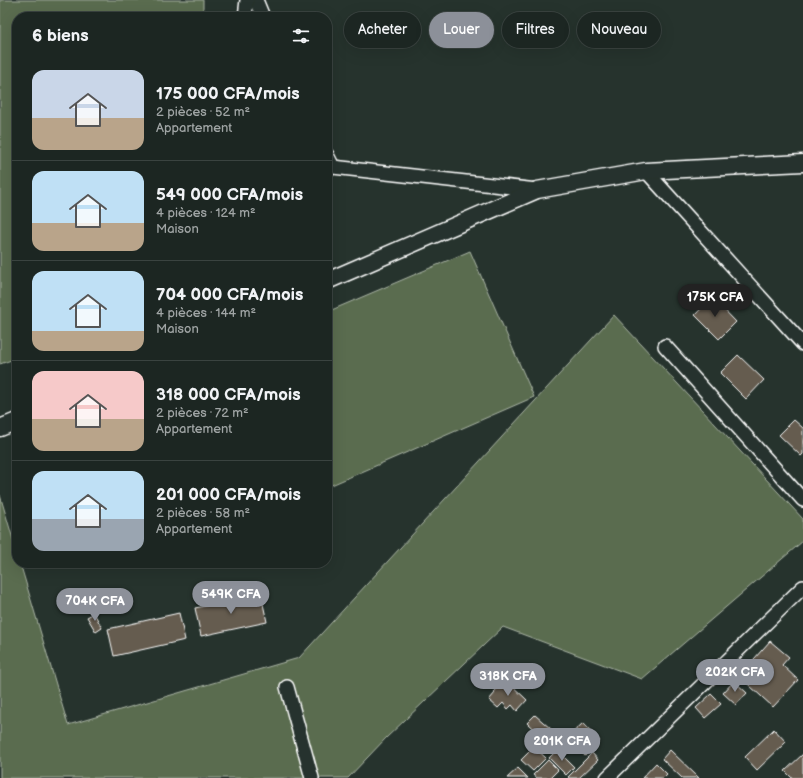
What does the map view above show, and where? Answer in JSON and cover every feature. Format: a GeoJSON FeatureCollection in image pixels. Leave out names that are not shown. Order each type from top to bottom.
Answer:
{"type":"FeatureCollection","features":[{"type":"Feature","properties":{"kind":"street"},"geometry":{"type":"LineString","coordinates":[[246,12],[247,0]]}},
{"type":"Feature","properties":{"kind":"street"},"geometry":{"type":"LineString","coordinates":[[256,0],[262,12]]}},
{"type":"Feature","properties":{"kind":"street"},"geometry":{"type":"LineString","coordinates":[[332,279],[537,190],[646,172],[803,163]]}},
{"type":"Feature","properties":{"kind":"street"},"geometry":{"type":"LineString","coordinates":[[332,165],[333,167],[537,190]]}},
{"type":"Feature","properties":{"kind":"street"},"geometry":{"type":"LineString","coordinates":[[646,172],[803,344]]}},
{"type":"Feature","properties":{"kind":"street"},"geometry":{"type":"LineString","coordinates":[[665,346],[803,500]]}},
{"type":"Feature","properties":{"kind":"street"},"geometry":{"type":"LineString","coordinates":[[0,428],[12,422]]}},
{"type":"Feature","properties":{"kind":"street"},"geometry":{"type":"LineString","coordinates":[[607,778],[803,587]]}},
{"type":"Feature","properties":{"kind":"street"},"geometry":{"type":"LineString","coordinates":[[287,687],[312,778]]}},
{"type":"Feature","properties":{"kind":"green space"},"geometry":{"type":"Polygon","coordinates":[[[0,0],[203,0],[203,12],[12,12],[12,360],[0,364],[0,0]]]}},
{"type":"Feature","properties":{"kind":"green space"},"geometry":{"type":"Polygon","coordinates":[[[470,251],[534,397],[332,485],[332,310],[470,251]]]}},
{"type":"Feature","properties":{"kind":"green space"},"geometry":{"type":"Polygon","coordinates":[[[614,315],[803,519],[803,541],[642,679],[503,627],[386,738],[348,778],[0,778],[0,495],[12,536],[12,568],[21,568],[68,725],[299,658],[614,315]]]}},
{"type":"Feature","properties":{"kind":"building"},"geometry":{"type":"Polygon","coordinates":[[[712,297],[736,322],[719,339],[695,315],[712,297]]]}},
{"type":"Feature","properties":{"kind":"building"},"geometry":{"type":"Polygon","coordinates":[[[738,355],[764,380],[746,399],[720,373],[738,355]]]}},
{"type":"Feature","properties":{"kind":"building"},"geometry":{"type":"Polygon","coordinates":[[[794,420],[803,428],[803,454],[801,456],[779,435],[794,420]]]}},
{"type":"Feature","properties":{"kind":"building"},"geometry":{"type":"Polygon","coordinates":[[[83,590],[91,607],[84,610],[76,594],[83,590]]]}},
{"type":"Feature","properties":{"kind":"building"},"geometry":{"type":"Polygon","coordinates":[[[261,595],[267,622],[201,636],[195,608],[261,595]]]}},
{"type":"Feature","properties":{"kind":"building"},"geometry":{"type":"Polygon","coordinates":[[[94,613],[102,628],[96,632],[87,617],[94,613]]]}},
{"type":"Feature","properties":{"kind":"building"},"geometry":{"type":"Polygon","coordinates":[[[179,613],[185,640],[114,656],[108,629],[179,613]]]}},
{"type":"Feature","properties":{"kind":"building"},"geometry":{"type":"Polygon","coordinates":[[[770,641],[789,657],[782,665],[798,680],[773,707],[739,676],[770,641]]]}},
{"type":"Feature","properties":{"kind":"building"},"geometry":{"type":"Polygon","coordinates":[[[506,680],[527,700],[517,711],[512,705],[508,709],[503,703],[498,708],[489,700],[495,693],[494,692],[506,680]]]}},
{"type":"Feature","properties":{"kind":"building"},"geometry":{"type":"Polygon","coordinates":[[[734,681],[747,693],[736,705],[723,693],[734,681]]]}},
{"type":"Feature","properties":{"kind":"building"},"geometry":{"type":"Polygon","coordinates":[[[711,694],[721,704],[705,718],[696,708],[711,694]]]}},
{"type":"Feature","properties":{"kind":"building"},"geometry":{"type":"Polygon","coordinates":[[[535,715],[551,729],[543,738],[527,723],[535,715]]]}},
{"type":"Feature","properties":{"kind":"building"},"geometry":{"type":"Polygon","coordinates":[[[583,723],[600,741],[585,756],[567,738],[583,723]]]}},
{"type":"Feature","properties":{"kind":"building"},"geometry":{"type":"Polygon","coordinates":[[[774,729],[786,742],[757,770],[745,757],[774,729]]]}},
{"type":"Feature","properties":{"kind":"building"},"geometry":{"type":"Polygon","coordinates":[[[534,747],[546,758],[533,771],[521,760],[534,747]]]}},
{"type":"Feature","properties":{"kind":"building"},"geometry":{"type":"Polygon","coordinates":[[[557,750],[574,767],[566,775],[549,758],[557,750]]]}},
{"type":"Feature","properties":{"kind":"building"},"geometry":{"type":"Polygon","coordinates":[[[670,750],[699,778],[682,778],[662,759],[670,750]]]}},
{"type":"Feature","properties":{"kind":"building"},"geometry":{"type":"Polygon","coordinates":[[[592,753],[598,760],[579,778],[569,778],[568,777],[592,753]]]}},
{"type":"Feature","properties":{"kind":"building"},"geometry":{"type":"Polygon","coordinates":[[[803,754],[803,778],[792,778],[785,771],[803,754]]]}},
{"type":"Feature","properties":{"kind":"building"},"geometry":{"type":"Polygon","coordinates":[[[548,760],[558,770],[550,778],[537,778],[533,775],[548,760]]]}},
{"type":"Feature","properties":{"kind":"building"},"geometry":{"type":"Polygon","coordinates":[[[656,763],[667,774],[663,778],[642,778],[656,763]]]}},
{"type":"Feature","properties":{"kind":"building"},"geometry":{"type":"Polygon","coordinates":[[[518,768],[528,778],[507,778],[518,768]]]}}]}
